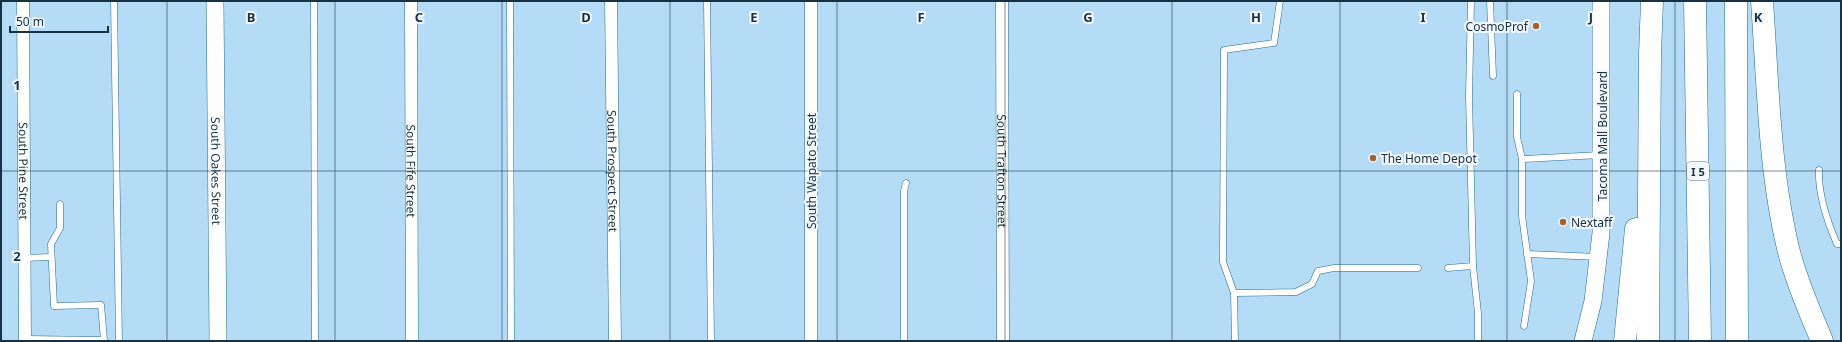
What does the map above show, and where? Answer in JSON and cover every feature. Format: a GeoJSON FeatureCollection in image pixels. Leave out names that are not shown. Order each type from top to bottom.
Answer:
{"type":"FeatureCollection","features":[{"type":"Feature","properties":{"kind":"highway"},"geometry":{"type":"LineString","coordinates":[[1648,341],[1650,54],[1652,1]]}},
{"type":"Feature","properties":{"kind":"highway","name":"I 5"},"geometry":{"type":"LineString","coordinates":[[1695,1],[1700,341]]}},
{"type":"Feature","properties":{"kind":"highway"},"geometry":{"type":"LineString","coordinates":[[1736,1],[1737,341]]}},
{"type":"Feature","properties":{"kind":"highway"},"geometry":{"type":"LineString","coordinates":[[1762,1],[1775,170],[1782,218],[1796,275],[1822,341]]}},
{"type":"Feature","properties":{"kind":"highway"},"geometry":{"type":"LineString","coordinates":[[1625,341],[1632,290],[1650,54]]}},
{"type":"Feature","properties":{"kind":"main road","name":"South Oakes Street"},"geometry":{"type":"LineString","coordinates":[[215,1],[218,341]]}},
{"type":"Feature","properties":{"kind":"main road","name":"Tacoma Mall Boulevard"},"geometry":{"type":"LineString","coordinates":[[1583,341],[1593,301],[1599,257],[1602,201],[1601,1]]}},
{"type":"Feature","properties":{"kind":"street","name":"South Pine Street"},"geometry":{"type":"LineString","coordinates":[[22,1],[25,340]]}},
{"type":"Feature","properties":{"kind":"street","name":"South Fife Street"},"geometry":{"type":"LineString","coordinates":[[411,1],[412,341]]}},
{"type":"Feature","properties":{"kind":"street","name":"South Prospect Street"},"geometry":{"type":"LineString","coordinates":[[611,1],[615,341]]}},
{"type":"Feature","properties":{"kind":"street","name":"South Wapato Street"},"geometry":{"type":"LineString","coordinates":[[811,1],[811,341]]}},
{"type":"Feature","properties":{"kind":"street","name":"South Trafton Street"},"geometry":{"type":"LineString","coordinates":[[1002,1],[1004,341]]}},
{"type":"Feature","properties":{"kind":"lane"},"geometry":{"type":"LineString","coordinates":[[114,1],[119,341]]}},
{"type":"Feature","properties":{"kind":"lane"},"geometry":{"type":"LineString","coordinates":[[314,1],[315,341]]}},
{"type":"Feature","properties":{"kind":"lane"},"geometry":{"type":"LineString","coordinates":[[510,1],[511,341]]}},
{"type":"Feature","properties":{"kind":"lane"},"geometry":{"type":"LineString","coordinates":[[707,1],[710,341]]}},
{"type":"Feature","properties":{"kind":"lane"},"geometry":{"type":"LineString","coordinates":[[1235,341],[1234,293],[1222,262],[1224,50],[1274,43],[1280,1]]}},
{"type":"Feature","properties":{"kind":"lane"},"geometry":{"type":"LineString","coordinates":[[1471,1],[1469,96],[1473,266],[1478,313],[1478,341]]}},
{"type":"Feature","properties":{"kind":"lane"},"geometry":{"type":"LineString","coordinates":[[1490,1],[1493,76]]}},
{"type":"Feature","properties":{"kind":"lane"},"geometry":{"type":"LineString","coordinates":[[1517,94],[1518,137],[1522,160],[1522,216],[1530,281],[1524,326]]}},
{"type":"Feature","properties":{"kind":"lane"},"geometry":{"type":"LineString","coordinates":[[1522,160],[1602,155]]}},
{"type":"Feature","properties":{"kind":"lane"},"geometry":{"type":"LineString","coordinates":[[1819,170],[1821,197],[1832,234],[1837,244],[1841,244]]}},
{"type":"Feature","properties":{"kind":"lane"},"geometry":{"type":"LineString","coordinates":[[904,341],[904,191],[906,183]]}},
{"type":"Feature","properties":{"kind":"lane"},"geometry":{"type":"LineString","coordinates":[[25,340],[104,340],[101,305],[54,306],[51,244],[60,228],[60,204]]}},
{"type":"Feature","properties":{"kind":"lane"},"geometry":{"type":"LineString","coordinates":[[1527,254],[1599,257]]}},
{"type":"Feature","properties":{"kind":"lane"},"geometry":{"type":"LineString","coordinates":[[24,258],[51,257]]}},
{"type":"Feature","properties":{"kind":"lane"},"geometry":{"type":"LineString","coordinates":[[1448,268],[1473,266]]}},
{"type":"Feature","properties":{"kind":"lane"},"geometry":{"type":"LineString","coordinates":[[1234,293],[1296,292],[1312,284],[1318,271],[1334,268],[1418,268]]}},
{"type":"Feature","properties":{"kind":"place","name":"CosmoProf"},"geometry":{"type":"Point","coordinates":[1536,26]}},
{"type":"Feature","properties":{"kind":"place","name":"The Home Depot"},"geometry":{"type":"Point","coordinates":[1373,158]}},
{"type":"Feature","properties":{"kind":"place","name":"Nextaff"},"geometry":{"type":"Point","coordinates":[1563,222]}}]}
